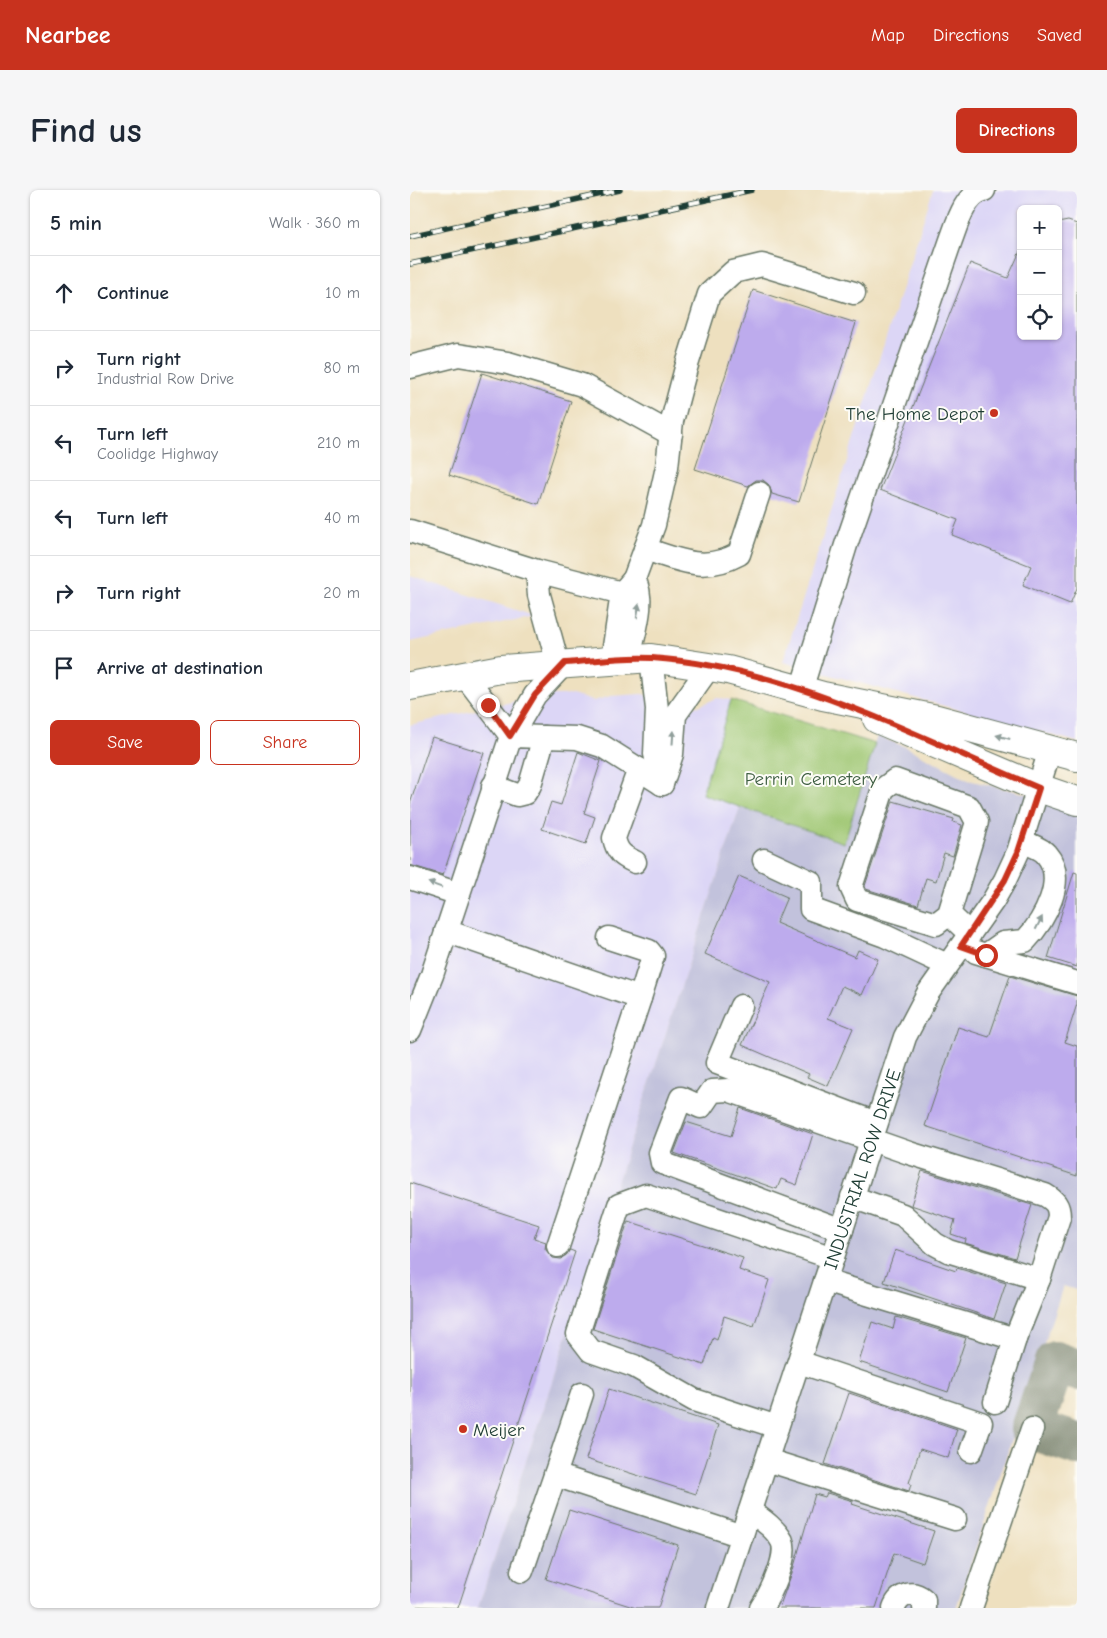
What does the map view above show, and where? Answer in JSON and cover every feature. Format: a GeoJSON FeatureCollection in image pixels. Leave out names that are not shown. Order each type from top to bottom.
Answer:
{"type":"FeatureCollection","features":[{"type":"Feature","properties":{"kind":"main road"},"geometry":{"type":"LineString","coordinates":[[410,686],[501,669],[561,663],[631,659],[710,666],[812,693],[937,719],[1077,757]]}},
{"type":"Feature","properties":{"kind":"main road"},"geometry":{"type":"LineString","coordinates":[[812,693],[1039,788],[1077,801]]}},
{"type":"Feature","properties":{"kind":"street"},"geometry":{"type":"LineString","coordinates":[[812,693],[846,545],[951,240],[969,200],[979,191],[984,190]]}},
{"type":"Feature","properties":{"kind":"street"},"geometry":{"type":"LineString","coordinates":[[662,784],[655,754],[656,702],[631,659],[628,586],[654,525],[668,467],[671,434],[686,368],[709,294],[733,272],[762,265],[854,293]]}},
{"type":"Feature","properties":{"kind":"street"},"geometry":{"type":"LineString","coordinates":[[410,367],[458,355],[508,363],[582,384],[671,434]]}},
{"type":"Feature","properties":{"kind":"street"},"geometry":{"type":"LineString","coordinates":[[645,549],[694,564],[723,563],[739,554],[759,493]]}},
{"type":"Feature","properties":{"kind":"street"},"geometry":{"type":"LineString","coordinates":[[410,531],[537,571],[628,586]]}},
{"type":"Feature","properties":{"kind":"street"},"geometry":{"type":"LineString","coordinates":[[410,1030],[416,1018],[459,894],[510,736],[535,695],[561,663],[539,595],[537,571]]}},
{"type":"Feature","properties":{"kind":"street"},"geometry":{"type":"LineString","coordinates":[[662,784],[672,754],[674,715],[710,666]]}},
{"type":"Feature","properties":{"kind":"street"},"geometry":{"type":"LineString","coordinates":[[464,676],[510,736]]}},
{"type":"Feature","properties":{"kind":"street"},"geometry":{"type":"LineString","coordinates":[[510,736],[577,738],[602,746],[662,784]]}},
{"type":"Feature","properties":{"kind":"street"},"geometry":{"type":"LineString","coordinates":[[493,786],[517,795],[525,792],[530,785],[544,737]]}},
{"type":"Feature","properties":{"kind":"street","name":"INDUSTRIAL ROW DRIVE"},"geometry":{"type":"LineString","coordinates":[[718,1608],[873,1131],[906,1037],[928,993],[966,940],[1005,880],[1022,841],[1050,750]]}},
{"type":"Feature","properties":{"kind":"street"},"geometry":{"type":"LineString","coordinates":[[635,862],[622,856],[616,849],[614,838],[639,769]]}},
{"type":"Feature","properties":{"kind":"street"},"geometry":{"type":"LineString","coordinates":[[895,780],[969,807],[977,822],[949,914],[936,924],[857,900],[851,887],[883,789],[895,780]]}},
{"type":"Feature","properties":{"kind":"street"},"geometry":{"type":"LineString","coordinates":[[986,955],[1003,943],[1025,942],[1035,931],[1049,904],[1055,883],[1055,867],[1045,853],[1022,841]]}},
{"type":"Feature","properties":{"kind":"street"},"geometry":{"type":"LineString","coordinates":[[764,860],[811,882],[811,910],[885,936],[947,966]]}},
{"type":"Feature","properties":{"kind":"street"},"geometry":{"type":"LineString","coordinates":[[410,878],[459,894]]}},
{"type":"Feature","properties":{"kind":"street"},"geometry":{"type":"LineString","coordinates":[[949,914],[966,940],[986,955],[1077,983]]}},
{"type":"Feature","properties":{"kind":"street"},"geometry":{"type":"LineString","coordinates":[[446,931],[640,998]]}},
{"type":"Feature","properties":{"kind":"street"},"geometry":{"type":"LineString","coordinates":[[558,1246],[653,956],[649,952],[609,938]]}},
{"type":"Feature","properties":{"kind":"street"},"geometry":{"type":"LineString","coordinates":[[741,1006],[717,1063],[873,1131],[1039,1192],[1055,1202],[1059,1208],[1059,1219],[1039,1279],[1015,1339],[994,1402]]}},
{"type":"Feature","properties":{"kind":"street"},"geometry":{"type":"LineString","coordinates":[[842,1230],[662,1163],[660,1153],[681,1098],[701,1107],[712,1091],[728,1090],[873,1131]]}},
{"type":"Feature","properties":{"kind":"street"},"geometry":{"type":"LineString","coordinates":[[777,1427],[694,1400],[640,1369],[591,1351],[578,1334],[619,1205],[646,1195],[833,1258]]}},
{"type":"Feature","properties":{"kind":"street"},"geometry":{"type":"LineString","coordinates":[[852,1196],[903,1215],[936,1244],[948,1251],[1039,1279]]}},
{"type":"Feature","properties":{"kind":"street"},"geometry":{"type":"LineString","coordinates":[[825,1280],[1015,1339]]}},
{"type":"Feature","properties":{"kind":"street"},"geometry":{"type":"LineString","coordinates":[[799,1362],[981,1423],[971,1451]]}},
{"type":"Feature","properties":{"kind":"street"},"geometry":{"type":"LineString","coordinates":[[522,1571],[582,1394]]}},
{"type":"Feature","properties":{"kind":"street"},"geometry":{"type":"LineString","coordinates":[[971,1608],[1032,1429]]}},
{"type":"Feature","properties":{"kind":"street"},"geometry":{"type":"LineString","coordinates":[[767,1460],[955,1519]]}},
{"type":"Feature","properties":{"kind":"street"},"geometry":{"type":"LineString","coordinates":[[555,1475],[742,1536]]}},
{"type":"Feature","properties":{"kind":"street"},"geometry":{"type":"LineString","coordinates":[[750,1511],[774,1531],[783,1543],[784,1551],[772,1591],[761,1608]]}},
{"type":"Feature","properties":{"kind":"street"},"geometry":{"type":"LineString","coordinates":[[894,1608],[903,1596],[910,1594],[918,1595],[924,1600],[924,1608]]}},
{"type":"Feature","properties":{"kind":"shaded area"},"geometry":{"type":"Polygon","coordinates":[[[933,190],[1077,190],[1077,742],[783,662],[933,190]]]}},
{"type":"Feature","properties":{"kind":"shaded area"},"geometry":{"type":"Polygon","coordinates":[[[410,576],[534,616],[410,642],[410,576]]]}},
{"type":"Feature","properties":{"kind":"shaded area"},"geometry":{"type":"Polygon","coordinates":[[[642,694],[689,707],[699,706],[717,698],[731,700],[702,794],[740,807],[478,1608],[410,1608],[410,725],[543,695],[572,695],[594,701],[611,696],[642,694]]]}},
{"type":"Feature","properties":{"kind":"shaded area"},"geometry":{"type":"Polygon","coordinates":[[[877,736],[906,747],[968,780],[1077,806],[1077,1290],[1063,1286],[956,1608],[478,1608],[740,807],[844,843],[877,736]]]}},
{"type":"Feature","properties":{"kind":"green space","name":"Perrin Cemetery"},"geometry":{"type":"Polygon","coordinates":[[[731,700],[875,744],[844,843],[702,794],[731,700]]]}},
{"type":"Feature","properties":{"kind":"building","name":"The Home Depot"},"geometry":{"type":"Polygon","coordinates":[[[1068,221],[1077,224],[1077,588],[1070,604],[1023,585],[1031,566],[952,535],[958,520],[880,490],[970,263],[1008,278],[1017,258],[1017,340],[1062,340],[1062,222],[1068,221]]]}},
{"type":"Feature","properties":{"kind":"building"},"geometry":{"type":"Polygon","coordinates":[[[753,290],[856,323],[799,502],[772,494],[769,485],[763,480],[756,480],[748,486],[695,469],[753,290]]]}},
{"type":"Feature","properties":{"kind":"building"},"geometry":{"type":"Polygon","coordinates":[[[482,373],[571,401],[538,504],[449,475],[482,373]]]}},
{"type":"Feature","properties":{"kind":"building"},"geometry":{"type":"Polygon","coordinates":[[[432,737],[484,753],[443,875],[410,865],[410,804],[432,737]]]}},
{"type":"Feature","properties":{"kind":"building"},"geometry":{"type":"Polygon","coordinates":[[[578,752],[601,761],[584,813],[595,817],[586,844],[542,829],[551,802],[561,805],[578,752]]]}},
{"type":"Feature","properties":{"kind":"building"},"geometry":{"type":"Polygon","coordinates":[[[893,801],[954,819],[953,822],[962,825],[953,856],[944,853],[936,881],[926,878],[918,905],[866,889],[865,886],[893,801]]]}},
{"type":"Feature","properties":{"kind":"building"},"geometry":{"type":"Polygon","coordinates":[[[1074,872],[1077,873],[1077,967],[1048,958],[1074,872]]]}},
{"type":"Feature","properties":{"kind":"building"},"geometry":{"type":"Polygon","coordinates":[[[739,876],[787,897],[776,923],[855,957],[858,950],[878,959],[862,995],[842,986],[828,1018],[853,1028],[828,1086],[807,1077],[809,1074],[742,1045],[770,982],[705,954],[739,876]]]}},
{"type":"Feature","properties":{"kind":"building"},"geometry":{"type":"Polygon","coordinates":[[[1010,976],[1077,996],[1077,1004],[1065,1042],[1077,1046],[1077,1176],[925,1126],[958,1027],[989,1037],[1010,976]]]}},
{"type":"Feature","properties":{"kind":"building"},"geometry":{"type":"Polygon","coordinates":[[[740,1108],[813,1134],[797,1185],[781,1179],[777,1189],[674,1153],[686,1122],[731,1136],[740,1108]]]}},
{"type":"Feature","properties":{"kind":"building"},"geometry":{"type":"Polygon","coordinates":[[[922,1171],[1032,1205],[1015,1258],[965,1243],[966,1239],[951,1234],[955,1220],[911,1205],[922,1171]]]}},
{"type":"Feature","properties":{"kind":"building","name":"Meijer"},"geometry":{"type":"Polygon","coordinates":[[[410,1183],[539,1225],[534,1238],[546,1242],[545,1249],[553,1258],[561,1259],[570,1250],[575,1252],[458,1608],[410,1606],[410,1183]]]}},
{"type":"Feature","properties":{"kind":"building"},"geometry":{"type":"Polygon","coordinates":[[[628,1221],[743,1258],[739,1270],[769,1280],[754,1326],[724,1316],[717,1340],[713,1338],[704,1365],[593,1329],[628,1221]]]}},
{"type":"Feature","properties":{"kind":"building"},"geometry":{"type":"Polygon","coordinates":[[[895,1250],[956,1271],[957,1268],[1006,1283],[994,1319],[884,1282],[895,1250]]]}},
{"type":"Feature","properties":{"kind":"building"},"geometry":{"type":"Polygon","coordinates":[[[896,1317],[966,1338],[948,1392],[859,1362],[872,1322],[893,1329],[896,1317]]]}},
{"type":"Feature","properties":{"kind":"building"},"geometry":{"type":"Polygon","coordinates":[[[609,1389],[718,1425],[696,1494],[586,1459],[609,1389]]]}},
{"type":"Feature","properties":{"kind":"building"},"geometry":{"type":"Polygon","coordinates":[[[849,1393],[957,1429],[948,1458],[920,1449],[909,1483],[911,1484],[909,1491],[825,1464],[849,1393]]]}},
{"type":"Feature","properties":{"kind":"building"},"geometry":{"type":"Polygon","coordinates":[[[827,1493],[853,1501],[852,1504],[934,1531],[923,1563],[894,1553],[876,1608],[779,1608],[793,1570],[815,1494],[825,1497],[827,1493]]]}},
{"type":"Feature","properties":{"kind":"building"},"geometry":{"type":"Polygon","coordinates":[[[569,1510],[678,1545],[658,1608],[636,1608],[546,1579],[569,1510]]]}},
{"type":"Feature","properties":{"kind":"taxiway"},"geometry":{"type":"LineString","coordinates":[[1077,1370],[1055,1362],[1032,1429],[1077,1444]]}},
{"type":"Feature","properties":{"kind":"railway"},"geometry":{"type":"LineString","coordinates":[[410,236],[620,190]]}},
{"type":"Feature","properties":{"kind":"railway"},"geometry":{"type":"LineString","coordinates":[[410,264],[752,190]]}},
{"type":"Feature","properties":{"kind":"place","name":"The Home Depot"},"geometry":{"type":"Point","coordinates":[994,413]}},
{"type":"Feature","properties":{"kind":"place","name":"Meijer"},"geometry":{"type":"Point","coordinates":[463,1429]}},
{"type":"Feature","properties":{"kind":"route"},"geometry":{"type":"LineString","coordinates":[[488,705],[510,736],[535,695],[565,663],[651,658],[710,666],[823,696],[1039,788],[1018,852],[1005,880],[993,901],[961,946],[986,955]]}}]}
